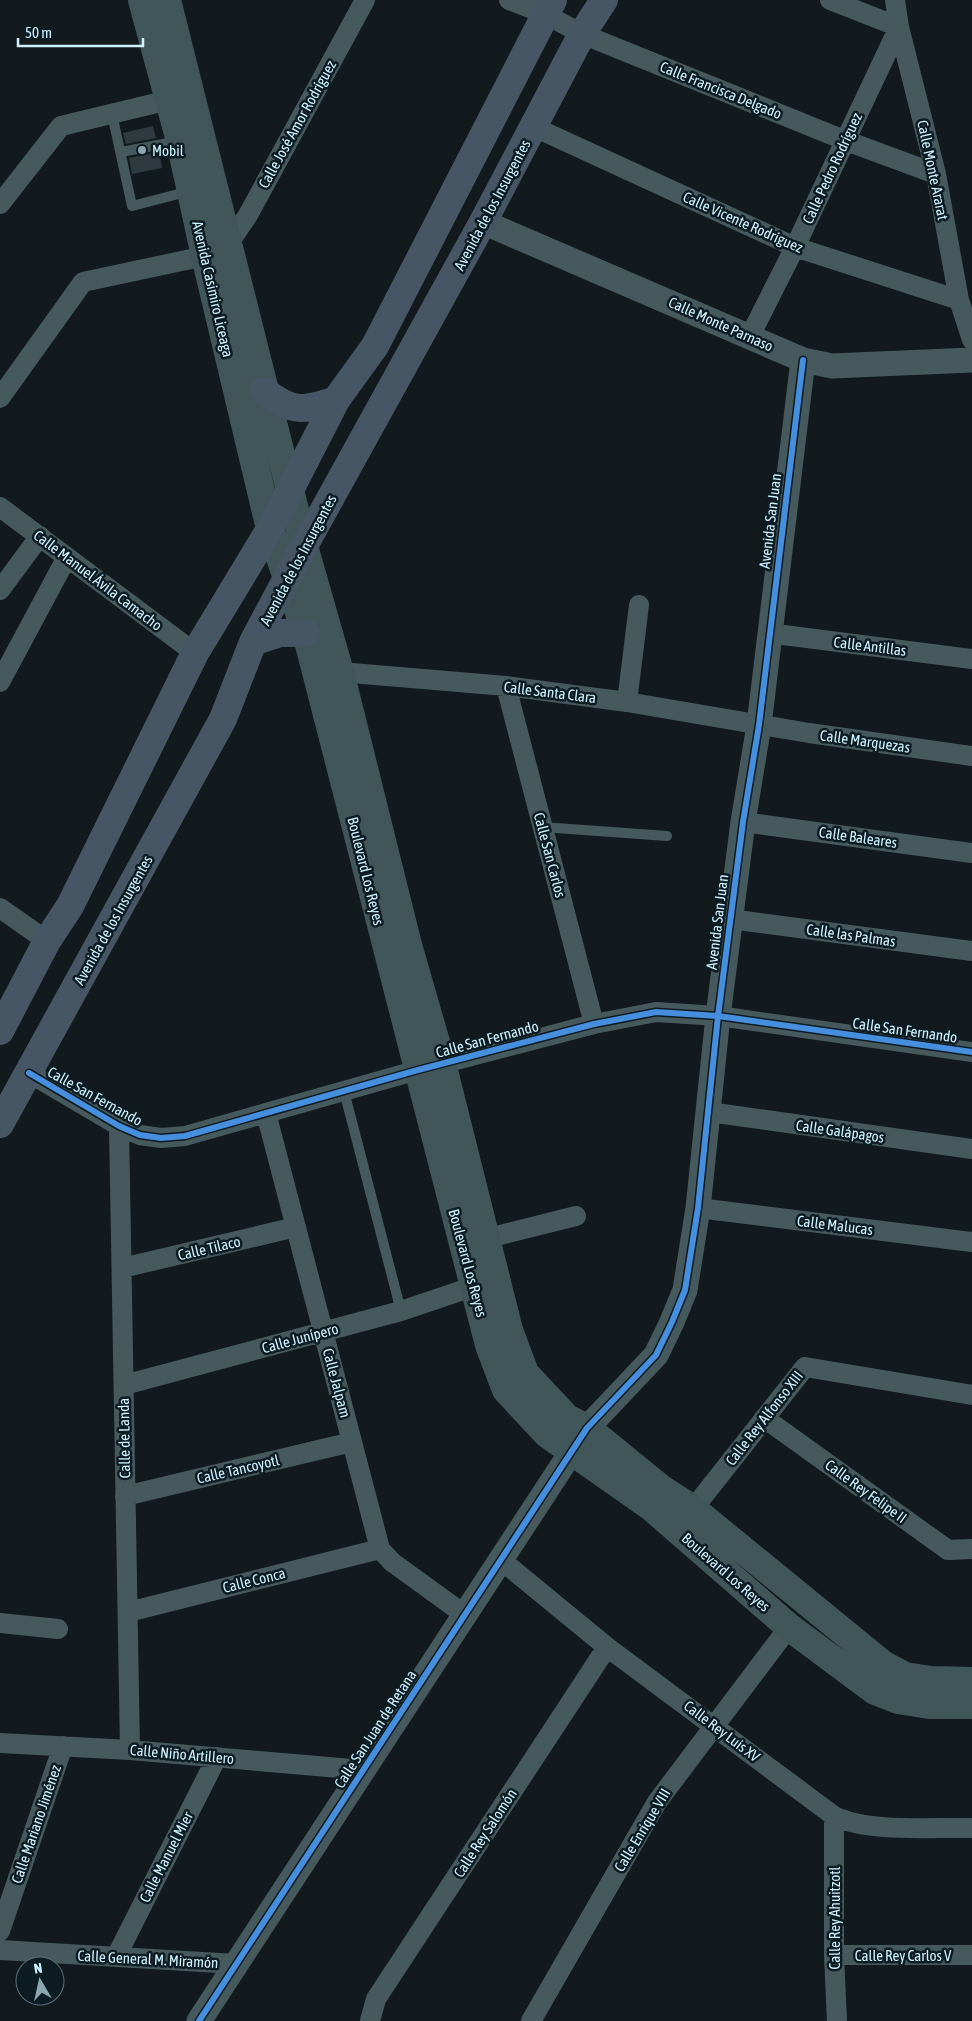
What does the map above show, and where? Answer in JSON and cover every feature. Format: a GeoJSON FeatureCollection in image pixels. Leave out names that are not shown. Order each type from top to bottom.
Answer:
{"type":"FeatureCollection","features":[{"type":"Feature","properties":{"kind":"main road","name":"Avenida Casimiro Liceaga"},"geometry":{"type":"LineString","coordinates":[[142,0],[170,100],[191,191],[216,251],[264,391],[304,546]]}},
{"type":"Feature","properties":{"kind":"main road","name":"Avenida Casimiro Liceaga"},"geometry":{"type":"LineString","coordinates":[[167,0],[270,529],[289,577]]}},
{"type":"Feature","properties":{"kind":"main road","name":"Avenida de los Insurgentes"},"geometry":{"type":"LineString","coordinates":[[1,1121],[29,1074],[223,719],[253,642],[304,546],[483,222],[582,34],[604,0]]}},
{"type":"Feature","properties":{"kind":"main road"},"geometry":{"type":"LineString","coordinates":[[0,1031],[23,992],[47,941],[70,906],[195,653],[270,529],[336,400],[375,346],[549,7]]}},
{"type":"Feature","properties":{"kind":"main road"},"geometry":{"type":"LineString","coordinates":[[264,391],[280,404],[299,409],[336,400]]}},
{"type":"Feature","properties":{"kind":"main road","name":"Boulevard Los Reyes"},"geometry":{"type":"LineString","coordinates":[[304,546],[340,672],[359,799]]}},
{"type":"Feature","properties":{"kind":"main road","name":"Boulevard Los Reyes"},"geometry":{"type":"LineString","coordinates":[[289,577],[359,799],[430,1066],[489,1345],[506,1390],[546,1434],[651,1507],[789,1627],[875,1691],[898,1700],[929,1705],[972,1705]]}},
{"type":"Feature","properties":{"kind":"main road"},"geometry":{"type":"LineString","coordinates":[[253,642],[280,633],[306,633]]}},
{"type":"Feature","properties":{"kind":"main road","name":"Boulevard Los Reyes"},"geometry":{"type":"LineString","coordinates":[[430,1066],[488,1238],[509,1330],[525,1373],[567,1418],[588,1428],[662,1489],[693,1508],[884,1664],[905,1676],[931,1680],[972,1681]]}},
{"type":"Feature","properties":{"kind":"street","name":"Calle José Amor Rodríguez"},"geometry":{"type":"LineString","coordinates":[[216,251],[248,215],[365,0]]}},
{"type":"Feature","properties":{"kind":"street","name":"Calle Francisca Delgado"},"geometry":{"type":"LineString","coordinates":[[510,0],[549,7],[582,34],[844,140],[936,174]]}},
{"type":"Feature","properties":{"kind":"street"},"geometry":{"type":"LineString","coordinates":[[830,0],[899,26]]}},
{"type":"Feature","properties":{"kind":"street","name":"Calle Monte Ararat"},"geometry":{"type":"LineString","coordinates":[[895,0],[899,26],[936,174],[959,300],[972,340]]}},
{"type":"Feature","properties":{"kind":"street","name":"Calle Pedro Rodríguez"},"geometry":{"type":"LineString","coordinates":[[750,336],[795,247],[899,26]]}},
{"type":"Feature","properties":{"kind":"street"},"geometry":{"type":"LineString","coordinates":[[0,204],[61,126],[170,100]]}},
{"type":"Feature","properties":{"kind":"street","name":"Calle Vicente Rodríguez"},"geometry":{"type":"LineString","coordinates":[[534,127],[795,247],[959,300]]}},
{"type":"Feature","properties":{"kind":"street","name":"Calle Monte Parnaso"},"geometry":{"type":"LineString","coordinates":[[483,222],[802,360],[832,366],[972,360]]}},
{"type":"Feature","properties":{"kind":"street"},"geometry":{"type":"LineString","coordinates":[[0,398],[83,282],[216,251]]}},
{"type":"Feature","properties":{"kind":"street","name":"Avenida San Juan"},"geometry":{"type":"LineString","coordinates":[[572,1452],[588,1428],[656,1355],[685,1290],[698,1208],[730,919],[759,725],[768,633],[802,360]]}},
{"type":"Feature","properties":{"kind":"street","name":"Calle Manuel Ávila Camacho"},"geometry":{"type":"LineString","coordinates":[[0,507],[195,653]]}},
{"type":"Feature","properties":{"kind":"street"},"geometry":{"type":"LineString","coordinates":[[0,590],[40,536]]}},
{"type":"Feature","properties":{"kind":"street"},"geometry":{"type":"LineString","coordinates":[[0,682],[67,557]]}},
{"type":"Feature","properties":{"kind":"street"},"geometry":{"type":"LineString","coordinates":[[627,702],[639,605]]}},
{"type":"Feature","properties":{"kind":"street","name":"Calle Antillas"},"geometry":{"type":"LineString","coordinates":[[768,633],[972,659]]}},
{"type":"Feature","properties":{"kind":"street","name":"Calle Santa Clara"},"geometry":{"type":"LineString","coordinates":[[340,672],[506,686],[627,702],[759,725]]}},
{"type":"Feature","properties":{"kind":"street","name":"Calle San Carlos"},"geometry":{"type":"LineString","coordinates":[[506,686],[594,1024]]}},
{"type":"Feature","properties":{"kind":"street","name":"Calle Marquezas"},"geometry":{"type":"LineString","coordinates":[[759,725],[972,756]]}},
{"type":"Feature","properties":{"kind":"street","name":"Calle Baleares"},"geometry":{"type":"LineString","coordinates":[[743,822],[972,853]]}},
{"type":"Feature","properties":{"kind":"street"},"geometry":{"type":"LineString","coordinates":[[0,908],[47,941]]}},
{"type":"Feature","properties":{"kind":"street","name":"Calle las Palmas"},"geometry":{"type":"LineString","coordinates":[[730,919],[972,951]]}},
{"type":"Feature","properties":{"kind":"street","name":"Calle San Fernando"},"geometry":{"type":"LineString","coordinates":[[29,1074],[119,1126],[140,1135],[161,1138],[177,1137],[430,1066],[594,1024],[656,1012],[718,1016],[972,1052]]}},
{"type":"Feature","properties":{"kind":"street","name":"Calle Galápagos"},"geometry":{"type":"LineString","coordinates":[[709,1112],[972,1149]]}},
{"type":"Feature","properties":{"kind":"street","name":"Calle Jalpam"},"geometry":{"type":"LineString","coordinates":[[266,1113],[380,1549]]}},
{"type":"Feature","properties":{"kind":"street","name":"Calle de Landa"},"geometry":{"type":"LineString","coordinates":[[119,1126],[130,1750]]}},
{"type":"Feature","properties":{"kind":"street","name":"Calle Malucas"},"geometry":{"type":"LineString","coordinates":[[698,1208],[972,1242]]}},
{"type":"Feature","properties":{"kind":"street"},"geometry":{"type":"LineString","coordinates":[[488,1238],[576,1216]]}},
{"type":"Feature","properties":{"kind":"street","name":"Calle Tilaco"},"geometry":{"type":"LineString","coordinates":[[122,1268],[296,1227]]}},
{"type":"Feature","properties":{"kind":"street","name":"Calle Junípero"},"geometry":{"type":"LineString","coordinates":[[124,1385],[401,1311],[475,1286]]}},
{"type":"Feature","properties":{"kind":"street","name":"Calle Rey Alfonso XIII"},"geometry":{"type":"LineString","coordinates":[[693,1508],[805,1367],[972,1395]]}},
{"type":"Feature","properties":{"kind":"street","name":"Calle Rey Felipe II"},"geometry":{"type":"LineString","coordinates":[[764,1418],[948,1550],[972,1549]]}},
{"type":"Feature","properties":{"kind":"street","name":"Calle Tancoyotl"},"geometry":{"type":"LineString","coordinates":[[125,1496],[352,1442]]}},
{"type":"Feature","properties":{"kind":"street","name":"Calle San Juan de Retana"},"geometry":{"type":"LineString","coordinates":[[199,2021],[572,1452]]}},
{"type":"Feature","properties":{"kind":"street"},"geometry":{"type":"LineString","coordinates":[[380,1549],[392,1562],[466,1615]]}},
{"type":"Feature","properties":{"kind":"street","name":"Calle Conca"},"geometry":{"type":"LineString","coordinates":[[128,1612],[380,1549]]}},
{"type":"Feature","properties":{"kind":"street","name":"Calle Rey Luis XV"},"geometry":{"type":"LineString","coordinates":[[501,1560],[607,1647],[834,1816],[850,1823],[877,1826],[972,1828]]}},
{"type":"Feature","properties":{"kind":"street"},"geometry":{"type":"LineString","coordinates":[[0,1623],[58,1629]]}},
{"type":"Feature","properties":{"kind":"street","name":"Calle Enrique VIII"},"geometry":{"type":"LineString","coordinates":[[531,2021],[657,1802],[789,1627]]}},
{"type":"Feature","properties":{"kind":"street","name":"Calle Rey Salomón"},"geometry":{"type":"LineString","coordinates":[[370,2021],[376,1999],[607,1647]]}},
{"type":"Feature","properties":{"kind":"street","name":"Calle Niño Artillero"},"geometry":{"type":"LineString","coordinates":[[0,1743],[130,1750],[363,1770]]}},
{"type":"Feature","properties":{"kind":"street","name":"Calle Mariano Jiménez"},"geometry":{"type":"LineString","coordinates":[[0,1931],[63,1746]]}},
{"type":"Feature","properties":{"kind":"street","name":"Calle Manuel Mier"},"geometry":{"type":"LineString","coordinates":[[116,1957],[217,1757]]}},
{"type":"Feature","properties":{"kind":"street","name":"Calle Rey Ahuitzotl"},"geometry":{"type":"LineString","coordinates":[[834,1816],[834,1955],[837,2021]]}},
{"type":"Feature","properties":{"kind":"street","name":"Calle General M. Miramón"},"geometry":{"type":"LineString","coordinates":[[0,1950],[236,1964]]}},
{"type":"Feature","properties":{"kind":"street","name":"Calle Rey Carlos V"},"geometry":{"type":"LineString","coordinates":[[834,1955],[972,1955]]}},
{"type":"Feature","properties":{"kind":"lane"},"geometry":{"type":"LineString","coordinates":[[112,114],[132,206],[191,191]]}},
{"type":"Feature","properties":{"kind":"lane"},"geometry":{"type":"LineString","coordinates":[[121,152],[180,141]]}},
{"type":"Feature","properties":{"kind":"lane"},"geometry":{"type":"LineString","coordinates":[[542,827],[667,836]]}},
{"type":"Feature","properties":{"kind":"lane"},"geometry":{"type":"LineString","coordinates":[[344,1090],[401,1311]]}},
{"type":"Feature","properties":{"kind":"building"},"geometry":{"type":"Polygon","coordinates":[[[153,126],[156,138],[126,144],[123,133],[153,126]]]}},
{"type":"Feature","properties":{"kind":"building"},"geometry":{"type":"Polygon","coordinates":[[[159,152],[162,168],[132,174],[129,158],[159,152]]]}},
{"type":"Feature","properties":{"kind":"cycle path"},"geometry":{"type":"LineString","coordinates":[[199,2021],[587,1428],[656,1355],[685,1290],[698,1208],[718,1016],[743,822],[759,725],[803,360]]}},
{"type":"Feature","properties":{"kind":"cycle path"},"geometry":{"type":"LineString","coordinates":[[29,1073],[119,1126],[140,1135],[161,1138],[185,1136],[418,1070],[594,1024],[656,1012],[718,1016],[972,1052]]}},
{"type":"Feature","properties":{"kind":"place","name":"Mobil"},"geometry":{"type":"Point","coordinates":[142,150]}}]}
